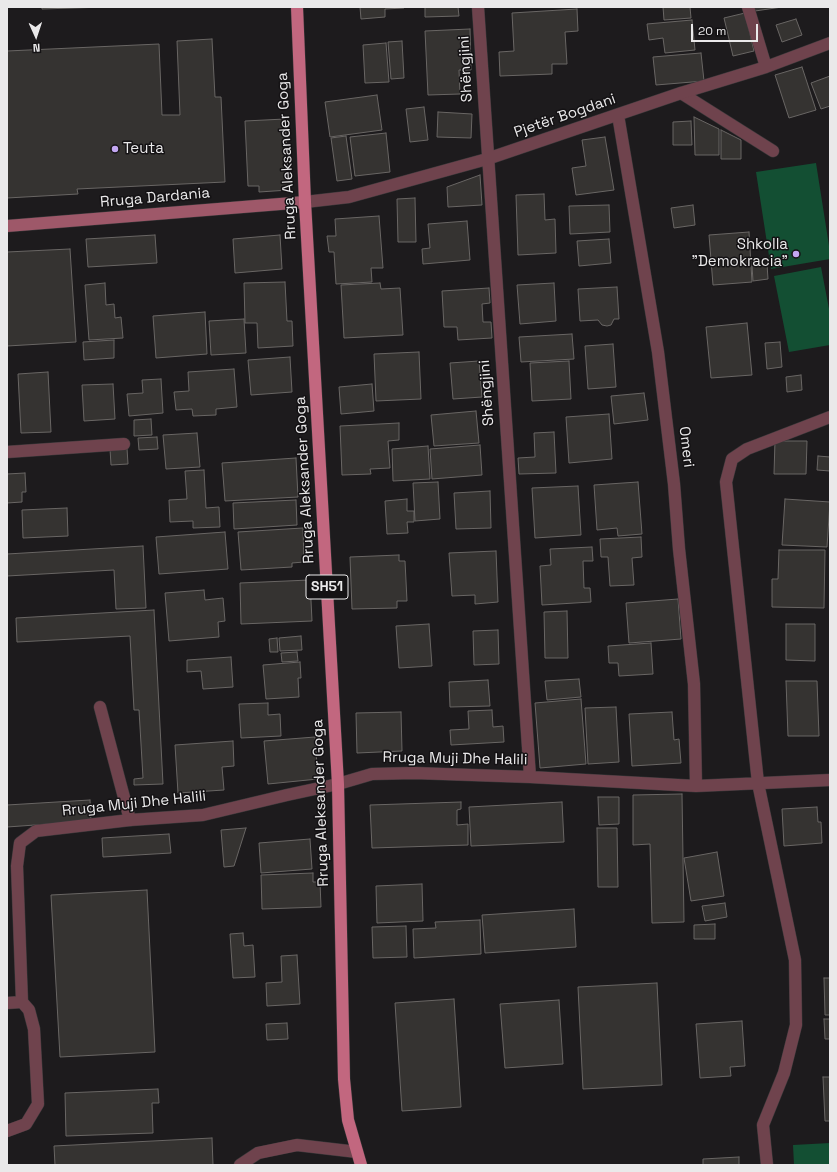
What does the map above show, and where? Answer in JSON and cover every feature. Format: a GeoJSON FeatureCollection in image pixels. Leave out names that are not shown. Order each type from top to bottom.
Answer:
{"type":"FeatureCollection","features":[{"type":"Feature","properties":{"kind":"main road","name":"Rruga Aleksander Goga"},"geometry":{"type":"LineString","coordinates":[[297,7],[305,202],[338,784],[344,1079],[348,1120],[361,1165]]}},
{"type":"Feature","properties":{"kind":"street","name":"Shëngjini"},"geometry":{"type":"LineString","coordinates":[[478,7],[487,159],[530,776]]}},
{"type":"Feature","properties":{"kind":"street"},"geometry":{"type":"LineString","coordinates":[[748,7],[766,67]]}},
{"type":"Feature","properties":{"kind":"street","name":"Pjetër Bogdani"},"geometry":{"type":"LineString","coordinates":[[305,202],[349,197],[487,159],[681,93],[766,67],[830,44]]}},
{"type":"Feature","properties":{"kind":"street"},"geometry":{"type":"LineString","coordinates":[[681,93],[773,151]]}},
{"type":"Feature","properties":{"kind":"street","name":"Omeri"},"geometry":{"type":"LineString","coordinates":[[618,115],[658,352],[674,484],[679,549],[694,684],[696,786]]}},
{"type":"Feature","properties":{"kind":"street","name":"Rruga Dardania"},"geometry":{"type":"LineString","coordinates":[[7,226],[305,202]]}},
{"type":"Feature","properties":{"kind":"street"},"geometry":{"type":"LineString","coordinates":[[767,1165],[763,1125],[784,1073],[796,1025],[795,968],[758,783],[726,482],[732,459],[747,449],[830,416]]}},
{"type":"Feature","properties":{"kind":"street"},"geometry":{"type":"LineString","coordinates":[[7,452],[124,444]]}},
{"type":"Feature","properties":{"kind":"street"},"geometry":{"type":"LineString","coordinates":[[100,707],[130,820]]}},
{"type":"Feature","properties":{"kind":"street","name":"Rruga Muji Dhe Halili"},"geometry":{"type":"LineString","coordinates":[[22,1002],[17,866],[20,843],[36,831],[130,820],[202,815],[287,794],[338,784],[372,774],[414,773],[530,776],[696,786],[830,780]]}},
{"type":"Feature","properties":{"kind":"street"},"geometry":{"type":"LineString","coordinates":[[7,1003],[22,1002],[29,1010],[34,1029],[38,1104],[26,1124],[7,1131]]}},
{"type":"Feature","properties":{"kind":"street"},"geometry":{"type":"LineString","coordinates":[[240,1165],[258,1153],[297,1144],[357,1152]]}},
{"type":"Feature","properties":{"kind":"green space"},"geometry":{"type":"Polygon","coordinates":[[[816,163],[830,259],[771,269],[756,172],[816,163]]]}},
{"type":"Feature","properties":{"kind":"green space"},"geometry":{"type":"Polygon","coordinates":[[[821,267],[830,314],[830,345],[789,352],[774,276],[821,267]]]}},
{"type":"Feature","properties":{"kind":"green space"},"geometry":{"type":"Polygon","coordinates":[[[830,1143],[830,1165],[794,1165],[793,1145],[830,1143]]]}},
{"type":"Feature","properties":{"kind":"building"},"geometry":{"type":"Polygon","coordinates":[[[42,7],[105,7],[42,9],[42,7]]]}},
{"type":"Feature","properties":{"kind":"building"},"geometry":{"type":"Polygon","coordinates":[[[360,7],[404,8],[385,9],[385,17],[361,19],[360,7]]]}},
{"type":"Feature","properties":{"kind":"building"},"geometry":{"type":"Polygon","coordinates":[[[425,7],[458,7],[459,16],[425,17],[425,7]]]}},
{"type":"Feature","properties":{"kind":"building"},"geometry":{"type":"Polygon","coordinates":[[[663,7],[690,7],[691,18],[664,20],[663,7]]]}},
{"type":"Feature","properties":{"kind":"building"},"geometry":{"type":"Polygon","coordinates":[[[754,7],[782,7],[755,11],[754,7]]]}},
{"type":"Feature","properties":{"kind":"building"},"geometry":{"type":"Polygon","coordinates":[[[577,9],[578,31],[565,32],[567,64],[552,64],[552,74],[500,76],[499,52],[514,51],[512,13],[577,9]]]}},
{"type":"Feature","properties":{"kind":"building"},"geometry":{"type":"Polygon","coordinates":[[[745,13],[754,51],[733,56],[724,18],[745,13]]]}},
{"type":"Feature","properties":{"kind":"building"},"geometry":{"type":"Polygon","coordinates":[[[796,19],[802,35],[782,42],[776,25],[796,19]]]}},
{"type":"Feature","properties":{"kind":"building"},"geometry":{"type":"Polygon","coordinates":[[[692,20],[695,50],[665,53],[663,38],[649,40],[647,24],[692,20]]]}},
{"type":"Feature","properties":{"kind":"building"},"geometry":{"type":"Polygon","coordinates":[[[470,29],[471,70],[459,70],[460,94],[428,95],[425,31],[470,29]]]}},
{"type":"Feature","properties":{"kind":"building","name":"Teuta"},"geometry":{"type":"Polygon","coordinates":[[[212,39],[215,97],[221,97],[225,182],[77,189],[78,194],[7,198],[7,51],[159,44],[162,115],[180,115],[177,41],[212,39]]]}},
{"type":"Feature","properties":{"kind":"building"},"geometry":{"type":"Polygon","coordinates":[[[402,41],[404,78],[391,79],[388,42],[402,41]]]}},
{"type":"Feature","properties":{"kind":"building"},"geometry":{"type":"Polygon","coordinates":[[[386,43],[389,82],[365,83],[363,45],[386,43]]]}},
{"type":"Feature","properties":{"kind":"building"},"geometry":{"type":"Polygon","coordinates":[[[701,53],[704,81],[656,85],[653,57],[701,53]]]}},
{"type":"Feature","properties":{"kind":"building"},"geometry":{"type":"Polygon","coordinates":[[[802,67],[816,110],[789,118],[775,75],[802,67]]]}},
{"type":"Feature","properties":{"kind":"building"},"geometry":{"type":"Polygon","coordinates":[[[830,76],[830,106],[821,109],[811,83],[830,76]]]}},
{"type":"Feature","properties":{"kind":"building"},"geometry":{"type":"Polygon","coordinates":[[[377,95],[382,130],[330,137],[325,102],[377,95]]]}},
{"type":"Feature","properties":{"kind":"building"},"geometry":{"type":"Polygon","coordinates":[[[424,107],[428,140],[410,142],[406,109],[424,107]]]}},
{"type":"Feature","properties":{"kind":"building"},"geometry":{"type":"Polygon","coordinates":[[[438,112],[472,114],[471,138],[437,137],[438,112]]]}},
{"type":"Feature","properties":{"kind":"building"},"geometry":{"type":"Polygon","coordinates":[[[694,117],[719,129],[719,155],[695,155],[694,117]]]}},
{"type":"Feature","properties":{"kind":"building"},"geometry":{"type":"Polygon","coordinates":[[[285,119],[289,190],[259,192],[259,186],[248,186],[245,121],[285,119]]]}},
{"type":"Feature","properties":{"kind":"building"},"geometry":{"type":"Polygon","coordinates":[[[691,121],[692,145],[673,145],[673,122],[691,121]]]}},
{"type":"Feature","properties":{"kind":"building"},"geometry":{"type":"Polygon","coordinates":[[[721,130],[741,140],[741,159],[721,159],[721,130]]]}},
{"type":"Feature","properties":{"kind":"building"},"geometry":{"type":"Polygon","coordinates":[[[386,133],[390,172],[355,176],[350,137],[386,133]]]}},
{"type":"Feature","properties":{"kind":"building"},"geometry":{"type":"Polygon","coordinates":[[[346,136],[352,179],[337,181],[331,138],[346,136]]]}},
{"type":"Feature","properties":{"kind":"building"},"geometry":{"type":"Polygon","coordinates":[[[605,137],[614,190],[576,195],[572,168],[586,166],[582,140],[605,137]]]}},
{"type":"Feature","properties":{"kind":"building"},"geometry":{"type":"Polygon","coordinates":[[[480,175],[482,205],[448,207],[447,187],[480,175]]]}},
{"type":"Feature","properties":{"kind":"building"},"geometry":{"type":"Polygon","coordinates":[[[544,194],[545,220],[555,219],[556,253],[518,255],[516,195],[544,194]]]}},
{"type":"Feature","properties":{"kind":"building"},"geometry":{"type":"Polygon","coordinates":[[[415,198],[416,242],[398,242],[397,199],[415,198]]]}},
{"type":"Feature","properties":{"kind":"building"},"geometry":{"type":"Polygon","coordinates":[[[609,205],[610,232],[570,234],[569,206],[609,205]]]}},
{"type":"Feature","properties":{"kind":"building"},"geometry":{"type":"Polygon","coordinates":[[[693,205],[695,225],[674,228],[671,208],[693,205]]]}},
{"type":"Feature","properties":{"kind":"building"},"geometry":{"type":"Polygon","coordinates":[[[379,216],[383,268],[371,268],[372,282],[336,284],[334,252],[329,252],[327,236],[336,236],[335,219],[379,216]]]}},
{"type":"Feature","properties":{"kind":"building"},"geometry":{"type":"Polygon","coordinates":[[[467,221],[470,260],[423,264],[422,249],[430,248],[428,224],[467,221]]]}},
{"type":"Feature","properties":{"kind":"building"},"geometry":{"type":"Polygon","coordinates":[[[749,232],[752,282],[713,285],[709,235],[749,232]]]}},
{"type":"Feature","properties":{"kind":"building"},"geometry":{"type":"Polygon","coordinates":[[[155,235],[157,263],[88,267],[86,239],[155,235]]]}},
{"type":"Feature","properties":{"kind":"building"},"geometry":{"type":"Polygon","coordinates":[[[280,235],[282,269],[235,273],[233,239],[280,235]]]}},
{"type":"Feature","properties":{"kind":"building"},"geometry":{"type":"Polygon","coordinates":[[[609,239],[611,263],[579,266],[577,241],[609,239]]]}},
{"type":"Feature","properties":{"kind":"building"},"geometry":{"type":"Polygon","coordinates":[[[70,249],[76,342],[7,346],[7,252],[70,249]]]}},
{"type":"Feature","properties":{"kind":"building"},"geometry":{"type":"Polygon","coordinates":[[[767,264],[768,279],[753,281],[752,266],[767,264]]]}},
{"type":"Feature","properties":{"kind":"building"},"geometry":{"type":"Polygon","coordinates":[[[285,282],[287,321],[292,321],[293,346],[258,348],[257,323],[245,323],[244,283],[285,282]]]}},
{"type":"Feature","properties":{"kind":"building"},"geometry":{"type":"Polygon","coordinates":[[[105,283],[106,305],[114,304],[115,318],[121,317],[123,338],[89,340],[85,285],[105,283]]]}},
{"type":"Feature","properties":{"kind":"building"},"geometry":{"type":"Polygon","coordinates":[[[380,283],[381,289],[400,288],[403,335],[344,338],[341,285],[380,283]]]}},
{"type":"Feature","properties":{"kind":"building"},"geometry":{"type":"Polygon","coordinates":[[[554,283],[556,321],[520,324],[517,285],[554,283]]]}},
{"type":"Feature","properties":{"kind":"building"},"geometry":{"type":"Polygon","coordinates":[[[617,287],[619,319],[614,319],[611,325],[607,326],[602,325],[598,320],[580,321],[578,289],[617,287]]]}},
{"type":"Feature","properties":{"kind":"building"},"geometry":{"type":"Polygon","coordinates":[[[489,288],[490,303],[482,304],[483,322],[491,322],[492,338],[458,340],[457,327],[444,327],[442,291],[489,288]]]}},
{"type":"Feature","properties":{"kind":"building"},"geometry":{"type":"Polygon","coordinates":[[[205,312],[207,354],[156,358],[153,316],[205,312]]]}},
{"type":"Feature","properties":{"kind":"building"},"geometry":{"type":"Polygon","coordinates":[[[244,319],[246,353],[211,355],[209,321],[244,319]]]}},
{"type":"Feature","properties":{"kind":"building"},"geometry":{"type":"Polygon","coordinates":[[[747,323],[752,375],[711,378],[706,327],[747,323]]]}},
{"type":"Feature","properties":{"kind":"building"},"geometry":{"type":"Polygon","coordinates":[[[572,334],[574,359],[521,362],[519,337],[572,334]]]}},
{"type":"Feature","properties":{"kind":"building"},"geometry":{"type":"Polygon","coordinates":[[[114,340],[114,358],[84,360],[83,342],[114,340]]]}},
{"type":"Feature","properties":{"kind":"building"},"geometry":{"type":"Polygon","coordinates":[[[780,342],[782,367],[767,369],[765,343],[780,342]]]}},
{"type":"Feature","properties":{"kind":"building"},"geometry":{"type":"Polygon","coordinates":[[[613,344],[616,387],[588,389],[585,346],[613,344]]]}},
{"type":"Feature","properties":{"kind":"building"},"geometry":{"type":"Polygon","coordinates":[[[419,352],[421,399],[376,401],[374,354],[419,352]]]}},
{"type":"Feature","properties":{"kind":"building"},"geometry":{"type":"Polygon","coordinates":[[[290,357],[292,392],[251,395],[248,360],[290,357]]]}},
{"type":"Feature","properties":{"kind":"building"},"geometry":{"type":"Polygon","coordinates":[[[479,361],[482,397],[453,399],[450,363],[479,361]]]}},
{"type":"Feature","properties":{"kind":"building"},"geometry":{"type":"Polygon","coordinates":[[[569,361],[571,399],[532,401],[530,363],[569,361]]]}},
{"type":"Feature","properties":{"kind":"building"},"geometry":{"type":"Polygon","coordinates":[[[234,369],[237,407],[216,409],[216,415],[193,416],[192,409],[176,410],[174,392],[189,391],[188,372],[234,369]]]}},
{"type":"Feature","properties":{"kind":"building"},"geometry":{"type":"Polygon","coordinates":[[[48,372],[51,432],[21,433],[18,374],[48,372]]]}},
{"type":"Feature","properties":{"kind":"building"},"geometry":{"type":"Polygon","coordinates":[[[801,375],[802,390],[787,392],[786,377],[801,375]]]}},
{"type":"Feature","properties":{"kind":"building"},"geometry":{"type":"Polygon","coordinates":[[[161,379],[163,413],[129,416],[127,394],[143,393],[142,380],[161,379]]]}},
{"type":"Feature","properties":{"kind":"building"},"geometry":{"type":"Polygon","coordinates":[[[113,384],[115,419],[84,421],[82,385],[113,384]]]}},
{"type":"Feature","properties":{"kind":"building"},"geometry":{"type":"Polygon","coordinates":[[[372,384],[374,411],[341,414],[339,387],[372,384]]]}},
{"type":"Feature","properties":{"kind":"building"},"geometry":{"type":"Polygon","coordinates":[[[644,393],[648,420],[614,424],[611,396],[644,393]]]}},
{"type":"Feature","properties":{"kind":"building"},"geometry":{"type":"Polygon","coordinates":[[[476,411],[479,443],[434,446],[431,415],[476,411]]]}},
{"type":"Feature","properties":{"kind":"building"},"geometry":{"type":"Polygon","coordinates":[[[609,414],[612,459],[569,463],[566,417],[609,414]]]}},
{"type":"Feature","properties":{"kind":"building"},"geometry":{"type":"Polygon","coordinates":[[[151,419],[152,435],[134,436],[134,420],[151,419]]]}},
{"type":"Feature","properties":{"kind":"building"},"geometry":{"type":"Polygon","coordinates":[[[399,423],[399,440],[388,441],[390,468],[370,469],[371,474],[342,475],[340,426],[399,423]]]}},
{"type":"Feature","properties":{"kind":"building"},"geometry":{"type":"Polygon","coordinates":[[[554,432],[556,473],[519,474],[518,458],[535,457],[534,433],[554,432]]]}},
{"type":"Feature","properties":{"kind":"building"},"geometry":{"type":"Polygon","coordinates":[[[197,433],[200,467],[166,469],[163,435],[197,433]]]}},
{"type":"Feature","properties":{"kind":"building"},"geometry":{"type":"Polygon","coordinates":[[[157,437],[158,449],[139,450],[138,438],[157,437]]]}},
{"type":"Feature","properties":{"kind":"building"},"geometry":{"type":"Polygon","coordinates":[[[775,441],[807,441],[806,474],[774,474],[775,441]]]}},
{"type":"Feature","properties":{"kind":"building"},"geometry":{"type":"Polygon","coordinates":[[[480,445],[482,475],[432,479],[430,449],[480,445]]]}},
{"type":"Feature","properties":{"kind":"building"},"geometry":{"type":"Polygon","coordinates":[[[428,446],[430,479],[393,481],[392,449],[428,446]]]}},
{"type":"Feature","properties":{"kind":"building"},"geometry":{"type":"Polygon","coordinates":[[[127,448],[128,464],[111,465],[110,449],[127,448]]]}},
{"type":"Feature","properties":{"kind":"building"},"geometry":{"type":"Polygon","coordinates":[[[818,456],[830,457],[830,471],[817,470],[818,456]]]}},
{"type":"Feature","properties":{"kind":"building"},"geometry":{"type":"Polygon","coordinates":[[[296,458],[298,497],[225,501],[222,463],[296,458]]]}},
{"type":"Feature","properties":{"kind":"building"},"geometry":{"type":"Polygon","coordinates":[[[204,470],[206,508],[219,507],[220,527],[193,528],[193,521],[170,522],[169,500],[187,499],[185,471],[204,470]]]}},
{"type":"Feature","properties":{"kind":"building"},"geometry":{"type":"Polygon","coordinates":[[[25,473],[26,492],[22,492],[22,502],[7,503],[7,474],[25,473]]]}},
{"type":"Feature","properties":{"kind":"building"},"geometry":{"type":"Polygon","coordinates":[[[438,482],[440,519],[415,521],[413,483],[438,482]]]}},
{"type":"Feature","properties":{"kind":"building"},"geometry":{"type":"Polygon","coordinates":[[[638,482],[642,534],[618,536],[617,528],[597,530],[594,485],[638,482]]]}},
{"type":"Feature","properties":{"kind":"building"},"geometry":{"type":"Polygon","coordinates":[[[578,486],[581,535],[535,538],[532,488],[578,486]]]}},
{"type":"Feature","properties":{"kind":"building"},"geometry":{"type":"Polygon","coordinates":[[[490,491],[491,528],[456,529],[454,493],[490,491]]]}},
{"type":"Feature","properties":{"kind":"building"},"geometry":{"type":"Polygon","coordinates":[[[407,499],[407,511],[414,511],[414,522],[407,522],[408,533],[387,534],[385,501],[407,499]]]}},
{"type":"Feature","properties":{"kind":"building"},"geometry":{"type":"Polygon","coordinates":[[[785,499],[830,502],[827,547],[782,545],[785,499]]]}},
{"type":"Feature","properties":{"kind":"building"},"geometry":{"type":"Polygon","coordinates":[[[296,500],[297,525],[234,529],[233,503],[296,500]]]}},
{"type":"Feature","properties":{"kind":"building"},"geometry":{"type":"Polygon","coordinates":[[[67,508],[68,536],[23,538],[22,510],[67,508]]]}},
{"type":"Feature","properties":{"kind":"building"},"geometry":{"type":"Polygon","coordinates":[[[303,528],[304,562],[292,563],[292,567],[241,570],[238,532],[303,528]]]}},
{"type":"Feature","properties":{"kind":"building"},"geometry":{"type":"Polygon","coordinates":[[[225,532],[228,569],[159,574],[156,537],[225,532]]]}},
{"type":"Feature","properties":{"kind":"building"},"geometry":{"type":"Polygon","coordinates":[[[641,537],[642,557],[632,558],[634,585],[610,586],[608,557],[601,557],[600,539],[641,537]]]}},
{"type":"Feature","properties":{"kind":"building"},"geometry":{"type":"Polygon","coordinates":[[[143,546],[146,608],[116,609],[114,570],[7,576],[7,554],[143,546]]]}},
{"type":"Feature","properties":{"kind":"building"},"geometry":{"type":"Polygon","coordinates":[[[592,547],[593,561],[583,561],[584,588],[590,588],[591,602],[542,605],[540,566],[551,565],[550,549],[592,547]]]}},
{"type":"Feature","properties":{"kind":"building"},"geometry":{"type":"Polygon","coordinates":[[[779,550],[825,550],[824,608],[772,607],[772,579],[778,579],[779,550]]]}},
{"type":"Feature","properties":{"kind":"building"},"geometry":{"type":"Polygon","coordinates":[[[496,551],[498,602],[475,604],[475,595],[452,596],[449,553],[496,551]]]}},
{"type":"Feature","properties":{"kind":"building"},"geometry":{"type":"Polygon","coordinates":[[[399,555],[399,561],[405,561],[407,601],[397,601],[397,608],[352,609],[350,557],[399,555]]]}},
{"type":"Feature","properties":{"kind":"building"},"geometry":{"type":"Polygon","coordinates":[[[310,580],[312,621],[241,624],[240,583],[310,580]]]}},
{"type":"Feature","properties":{"kind":"building"},"geometry":{"type":"Polygon","coordinates":[[[204,590],[205,600],[223,598],[225,621],[218,622],[219,637],[169,641],[165,593],[204,590]]]}},
{"type":"Feature","properties":{"kind":"building"},"geometry":{"type":"Polygon","coordinates":[[[678,599],[681,639],[629,643],[626,603],[678,599]]]}},
{"type":"Feature","properties":{"kind":"building"},"geometry":{"type":"Polygon","coordinates":[[[154,610],[163,784],[134,785],[134,779],[143,778],[139,710],[134,710],[130,636],[17,642],[16,618],[154,610]]]}},
{"type":"Feature","properties":{"kind":"building"},"geometry":{"type":"Polygon","coordinates":[[[567,611],[568,658],[545,658],[544,612],[567,611]]]}},
{"type":"Feature","properties":{"kind":"building"},"geometry":{"type":"Polygon","coordinates":[[[429,624],[432,666],[399,668],[396,626],[429,624]]]}},
{"type":"Feature","properties":{"kind":"building"},"geometry":{"type":"Polygon","coordinates":[[[786,624],[815,624],[815,661],[786,660],[786,624]]]}},
{"type":"Feature","properties":{"kind":"building"},"geometry":{"type":"Polygon","coordinates":[[[498,630],[499,664],[474,665],[473,631],[498,630]]]}},
{"type":"Feature","properties":{"kind":"building"},"geometry":{"type":"Polygon","coordinates":[[[301,636],[302,650],[280,651],[279,638],[301,636]]]}},
{"type":"Feature","properties":{"kind":"building"},"geometry":{"type":"Polygon","coordinates":[[[277,638],[278,652],[270,652],[269,639],[277,638]]]}},
{"type":"Feature","properties":{"kind":"building"},"geometry":{"type":"Polygon","coordinates":[[[651,643],[653,674],[619,676],[618,663],[609,663],[608,646],[651,643]]]}},
{"type":"Feature","properties":{"kind":"building"},"geometry":{"type":"Polygon","coordinates":[[[297,652],[298,661],[282,662],[281,653],[297,652]]]}},
{"type":"Feature","properties":{"kind":"building"},"geometry":{"type":"Polygon","coordinates":[[[231,657],[233,687],[203,689],[201,671],[187,672],[187,660],[231,657]]]}},
{"type":"Feature","properties":{"kind":"building"},"geometry":{"type":"Polygon","coordinates":[[[300,662],[301,678],[298,678],[299,697],[266,699],[263,665],[300,662]]]}},
{"type":"Feature","properties":{"kind":"building"},"geometry":{"type":"Polygon","coordinates":[[[579,679],[581,697],[547,700],[545,681],[579,679]]]}},
{"type":"Feature","properties":{"kind":"building"},"geometry":{"type":"Polygon","coordinates":[[[488,680],[490,706],[450,707],[449,682],[488,680]]]}},
{"type":"Feature","properties":{"kind":"building"},"geometry":{"type":"Polygon","coordinates":[[[786,681],[817,681],[819,736],[788,736],[786,681]]]}},
{"type":"Feature","properties":{"kind":"building"},"geometry":{"type":"Polygon","coordinates":[[[581,699],[586,764],[540,768],[535,703],[581,699]]]}},
{"type":"Feature","properties":{"kind":"building"},"geometry":{"type":"Polygon","coordinates":[[[268,703],[268,715],[280,714],[281,736],[241,738],[239,704],[268,703]]]}},
{"type":"Feature","properties":{"kind":"building"},"geometry":{"type":"Polygon","coordinates":[[[616,707],[619,762],[588,764],[585,708],[616,707]]]}},
{"type":"Feature","properties":{"kind":"building"},"geometry":{"type":"Polygon","coordinates":[[[492,710],[493,727],[503,726],[504,742],[451,745],[450,730],[469,729],[468,711],[492,710]]]}},
{"type":"Feature","properties":{"kind":"building"},"geometry":{"type":"Polygon","coordinates":[[[401,712],[402,751],[357,753],[356,713],[401,712]]]}},
{"type":"Feature","properties":{"kind":"building"},"geometry":{"type":"Polygon","coordinates":[[[672,712],[674,740],[679,739],[681,763],[632,766],[629,714],[672,712]]]}},
{"type":"Feature","properties":{"kind":"building"},"geometry":{"type":"Polygon","coordinates":[[[315,737],[318,779],[268,784],[264,741],[315,737]]]}},
{"type":"Feature","properties":{"kind":"building"},"geometry":{"type":"Polygon","coordinates":[[[233,741],[234,766],[222,767],[224,790],[178,793],[175,745],[233,741]]]}},
{"type":"Feature","properties":{"kind":"building"},"geometry":{"type":"Polygon","coordinates":[[[682,794],[684,922],[652,923],[650,844],[633,845],[633,795],[682,794]]]}},
{"type":"Feature","properties":{"kind":"building"},"geometry":{"type":"Polygon","coordinates":[[[598,797],[619,797],[619,824],[599,825],[598,797]]]}},
{"type":"Feature","properties":{"kind":"building"},"geometry":{"type":"Polygon","coordinates":[[[90,800],[91,821],[7,827],[7,805],[90,800]]]}},
{"type":"Feature","properties":{"kind":"building"},"geometry":{"type":"Polygon","coordinates":[[[461,802],[461,809],[457,810],[457,825],[468,824],[468,845],[372,848],[370,805],[461,802]]]}},
{"type":"Feature","properties":{"kind":"building"},"geometry":{"type":"Polygon","coordinates":[[[562,802],[564,842],[471,846],[469,807],[562,802]]]}},
{"type":"Feature","properties":{"kind":"building"},"geometry":{"type":"Polygon","coordinates":[[[817,807],[818,822],[821,822],[822,843],[784,846],[782,809],[817,807]]]}},
{"type":"Feature","properties":{"kind":"building"},"geometry":{"type":"Polygon","coordinates":[[[246,828],[234,866],[224,867],[221,830],[246,828]]]}},
{"type":"Feature","properties":{"kind":"building"},"geometry":{"type":"Polygon","coordinates":[[[597,828],[617,828],[618,887],[598,887],[597,828]]]}},
{"type":"Feature","properties":{"kind":"building"},"geometry":{"type":"Polygon","coordinates":[[[169,834],[171,853],[103,857],[102,838],[169,834]]]}},
{"type":"Feature","properties":{"kind":"building"},"geometry":{"type":"Polygon","coordinates":[[[310,839],[312,869],[261,873],[259,843],[310,839]]]}},
{"type":"Feature","properties":{"kind":"building"},"geometry":{"type":"Polygon","coordinates":[[[717,852],[724,896],[691,901],[684,858],[717,852]]]}},
{"type":"Feature","properties":{"kind":"building"},"geometry":{"type":"Polygon","coordinates":[[[313,873],[313,882],[320,882],[321,907],[262,909],[261,875],[313,873]]]}},
{"type":"Feature","properties":{"kind":"building"},"geometry":{"type":"Polygon","coordinates":[[[422,884],[423,921],[377,923],[376,886],[422,884]]]}},
{"type":"Feature","properties":{"kind":"building"},"geometry":{"type":"Polygon","coordinates":[[[147,890],[155,1052],[60,1057],[51,895],[147,890]]]}},
{"type":"Feature","properties":{"kind":"building"},"geometry":{"type":"Polygon","coordinates":[[[725,903],[727,917],[705,921],[702,906],[725,903]]]}},
{"type":"Feature","properties":{"kind":"building"},"geometry":{"type":"Polygon","coordinates":[[[574,909],[576,947],[485,953],[482,915],[574,909]]]}},
{"type":"Feature","properties":{"kind":"building"},"geometry":{"type":"Polygon","coordinates":[[[480,920],[481,954],[414,958],[413,929],[436,928],[435,922],[480,920]]]}},
{"type":"Feature","properties":{"kind":"building"},"geometry":{"type":"Polygon","coordinates":[[[715,924],[715,939],[694,939],[694,925],[715,924]]]}},
{"type":"Feature","properties":{"kind":"building"},"geometry":{"type":"Polygon","coordinates":[[[406,926],[407,957],[373,958],[372,927],[406,926]]]}},
{"type":"Feature","properties":{"kind":"building"},"geometry":{"type":"Polygon","coordinates":[[[243,933],[244,946],[253,945],[255,977],[233,978],[230,934],[243,933]]]}},
{"type":"Feature","properties":{"kind":"building"},"geometry":{"type":"Polygon","coordinates":[[[297,955],[300,1004],[267,1006],[266,983],[282,982],[281,956],[297,955]]]}},
{"type":"Feature","properties":{"kind":"building"},"geometry":{"type":"Polygon","coordinates":[[[824,978],[830,978],[830,1015],[825,1015],[824,978]]]}},
{"type":"Feature","properties":{"kind":"building"},"geometry":{"type":"Polygon","coordinates":[[[657,983],[662,1085],[583,1089],[578,987],[657,983]]]}},
{"type":"Feature","properties":{"kind":"building"},"geometry":{"type":"Polygon","coordinates":[[[454,999],[461,1107],[402,1111],[395,1003],[454,999]]]}},
{"type":"Feature","properties":{"kind":"building"},"geometry":{"type":"Polygon","coordinates":[[[559,1000],[563,1064],[505,1068],[500,1004],[559,1000]]]}},
{"type":"Feature","properties":{"kind":"building"},"geometry":{"type":"Polygon","coordinates":[[[824,1019],[830,1019],[830,1039],[825,1039],[824,1019]]]}},
{"type":"Feature","properties":{"kind":"building"},"geometry":{"type":"Polygon","coordinates":[[[742,1021],[745,1066],[730,1067],[731,1076],[700,1078],[696,1024],[742,1021]]]}},
{"type":"Feature","properties":{"kind":"building"},"geometry":{"type":"Polygon","coordinates":[[[287,1023],[288,1039],[267,1040],[266,1024],[287,1023]]]}},
{"type":"Feature","properties":{"kind":"building"},"geometry":{"type":"Polygon","coordinates":[[[823,1077],[830,1077],[830,1121],[825,1121],[823,1077]]]}},
{"type":"Feature","properties":{"kind":"building"},"geometry":{"type":"Polygon","coordinates":[[[158,1089],[159,1103],[152,1103],[153,1133],[66,1136],[65,1093],[158,1089]]]}},
{"type":"Feature","properties":{"kind":"building"},"geometry":{"type":"Polygon","coordinates":[[[212,1138],[213,1165],[55,1165],[54,1146],[212,1138]]]}},
{"type":"Feature","properties":{"kind":"building"},"geometry":{"type":"Polygon","coordinates":[[[739,1157],[739,1165],[703,1165],[703,1159],[739,1157]]]}},
{"type":"Feature","properties":{"kind":"place","name":"Teuta"},"geometry":{"type":"Point","coordinates":[115,149]}},
{"type":"Feature","properties":{"kind":"place","name":"Shkolla \"Demokracia\""},"geometry":{"type":"Point","coordinates":[796,254]}}]}
